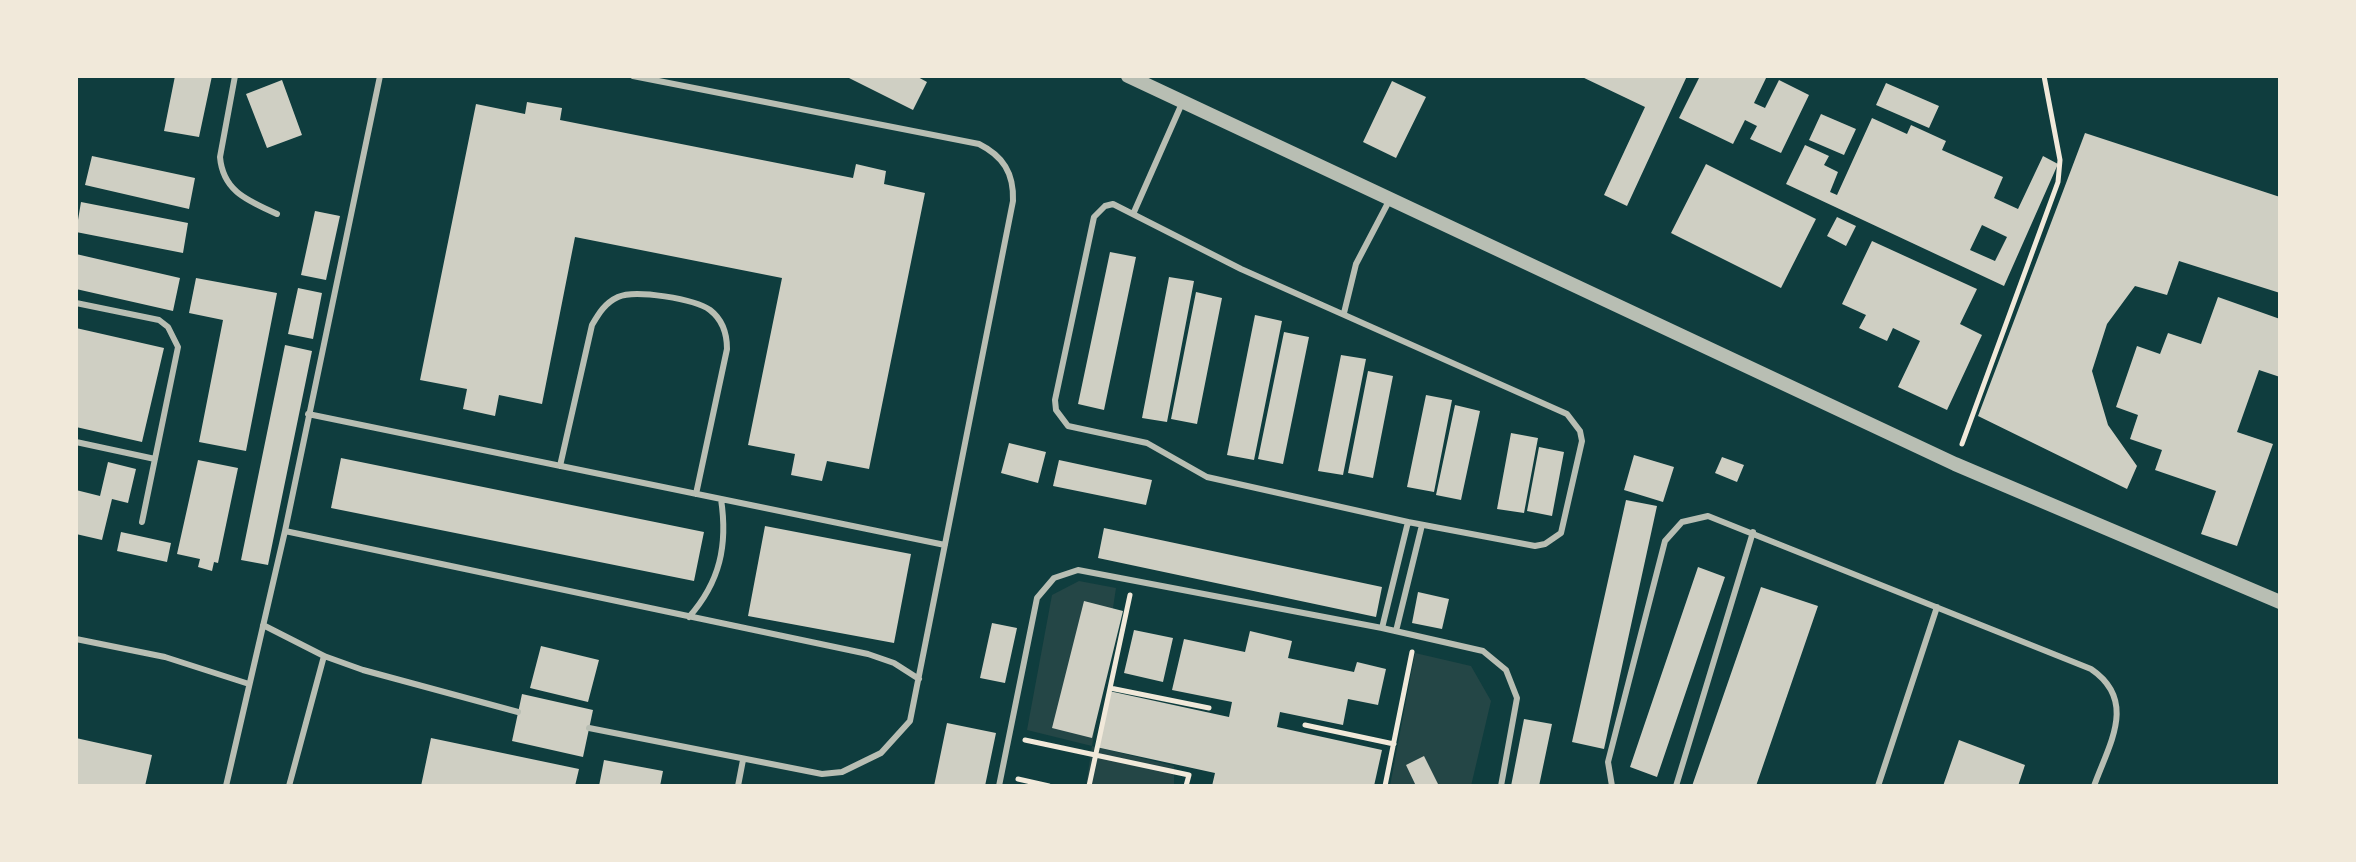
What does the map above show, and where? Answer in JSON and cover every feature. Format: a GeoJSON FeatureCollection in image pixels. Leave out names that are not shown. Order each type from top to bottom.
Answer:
{"type":"FeatureCollection","features":[{"type":"Feature","properties":{"kind":"street"},"geometry":{"type":"LineString","coordinates":[[1128,76],[1955,464],[2280,602]]}},
{"type":"Feature","properties":{"kind":"lane"},"geometry":{"type":"LineString","coordinates":[[235,76],[221,169],[225,180],[241,197],[277,214]]}},
{"type":"Feature","properties":{"kind":"lane"},"geometry":{"type":"LineString","coordinates":[[226,786],[285,531],[380,76]]}},
{"type":"Feature","properties":{"kind":"lane"},"geometry":{"type":"LineString","coordinates":[[589,728],[822,774],[862,765],[897,739],[910,721],[1013,201],[1010,172],[1002,160],[979,144],[633,76]]}},
{"type":"Feature","properties":{"kind":"lane"},"geometry":{"type":"LineString","coordinates":[[1134,212],[1183,101]]}},
{"type":"Feature","properties":{"kind":"lane"},"geometry":{"type":"LineString","coordinates":[[1344,313],[1356,264],[1391,198]]}},
{"type":"Feature","properties":{"kind":"lane"},"geometry":{"type":"LineString","coordinates":[[1113,204],[1134,212],[1241,269],[1344,313],[1567,414],[1580,431],[1581,451],[1565,525],[1555,539],[1535,546],[1422,525],[1207,477],[1147,443],[1077,429],[1060,419],[1055,400],[1094,217],[1105,206],[1113,204]]}},
{"type":"Feature","properties":{"kind":"lane"},"geometry":{"type":"LineString","coordinates":[[560,466],[592,325],[606,305],[616,298],[640,293],[656,296],[703,306],[719,319],[727,339],[696,494]]}},
{"type":"Feature","properties":{"kind":"lane"},"geometry":{"type":"LineString","coordinates":[[76,303],[148,317],[168,327],[174,336],[178,358],[142,522]]}},
{"type":"Feature","properties":{"kind":"lane"},"geometry":{"type":"LineString","coordinates":[[308,414],[945,545]]}},
{"type":"Feature","properties":{"kind":"lane"},"geometry":{"type":"LineString","coordinates":[[76,442],[155,459]]}},
{"type":"Feature","properties":{"kind":"lane"},"geometry":{"type":"LineString","coordinates":[[689,617],[710,588],[723,554],[721,499]]}},
{"type":"Feature","properties":{"kind":"lane"},"geometry":{"type":"LineString","coordinates":[[1612,786],[1608,762],[1665,541],[1682,522],[1708,516],[2091,669],[2113,689],[2117,720],[2094,786]]}},
{"type":"Feature","properties":{"kind":"lane"},"geometry":{"type":"LineString","coordinates":[[1382,628],[1408,522]]}},
{"type":"Feature","properties":{"kind":"lane"},"geometry":{"type":"LineString","coordinates":[[1396,631],[1422,525]]}},
{"type":"Feature","properties":{"kind":"lane"},"geometry":{"type":"LineString","coordinates":[[285,531],[868,654],[894,663],[919,679]]}},
{"type":"Feature","properties":{"kind":"lane"},"geometry":{"type":"LineString","coordinates":[[1676,786],[1753,532]]}},
{"type":"Feature","properties":{"kind":"lane"},"geometry":{"type":"LineString","coordinates":[[999,786],[1033,610],[1044,587],[1065,572],[1078,570],[1382,628],[1483,651],[1506,670],[1517,698],[1517,713],[1501,786]]}},
{"type":"Feature","properties":{"kind":"lane"},"geometry":{"type":"LineString","coordinates":[[1878,786],[1937,607]]}},
{"type":"Feature","properties":{"kind":"lane"},"geometry":{"type":"LineString","coordinates":[[263,625],[324,656],[518,712]]}},
{"type":"Feature","properties":{"kind":"lane"},"geometry":{"type":"LineString","coordinates":[[76,639],[165,657],[249,684]]}},
{"type":"Feature","properties":{"kind":"lane"},"geometry":{"type":"LineString","coordinates":[[289,786],[324,656]]}},
{"type":"Feature","properties":{"kind":"lane"},"geometry":{"type":"LineString","coordinates":[[738,786],[743,760]]}},
{"type":"Feature","properties":{"kind":"lane"},"geometry":{"type":"LineString","coordinates":[[822,774],[825,786]]}},
{"type":"Feature","properties":{"kind":"path"},"geometry":{"type":"LineString","coordinates":[[1955,464],[2058,182],[2060,160],[2044,76]]}},
{"type":"Feature","properties":{"kind":"path"},"geometry":{"type":"LineString","coordinates":[[1089,786],[1133,580]]}},
{"type":"Feature","properties":{"kind":"path"},"geometry":{"type":"LineString","coordinates":[[1385,786],[1415,635]]}},
{"type":"Feature","properties":{"kind":"path"},"geometry":{"type":"LineString","coordinates":[[1110,688],[1209,708]]}},
{"type":"Feature","properties":{"kind":"path"},"geometry":{"type":"LineString","coordinates":[[1305,725],[1394,744]]}},
{"type":"Feature","properties":{"kind":"path"},"geometry":{"type":"LineString","coordinates":[[1009,736],[1189,775],[1186,786]]}},
{"type":"Feature","properties":{"kind":"path"},"geometry":{"type":"LineString","coordinates":[[1001,776],[1049,786]]}},
{"type":"Feature","properties":{"kind":"shaded area"},"geometry":{"type":"Polygon","coordinates":[[[1079,581],[1116,588],[1092,746],[1027,730],[1052,595],[1079,581]]]}},
{"type":"Feature","properties":{"kind":"shaded area"},"geometry":{"type":"Polygon","coordinates":[[[1415,653],[1471,666],[1491,701],[1471,786],[1390,786],[1415,653]]]}},
{"type":"Feature","properties":{"kind":"shaded area"},"geometry":{"type":"Polygon","coordinates":[[[1092,746],[1174,766],[1174,786],[1086,786],[1092,746]]]}},
{"type":"Feature","properties":{"kind":"building"},"geometry":{"type":"Polygon","coordinates":[[[175,76],[212,76],[199,137],[164,131],[175,76]]]}},
{"type":"Feature","properties":{"kind":"building"},"geometry":{"type":"Polygon","coordinates":[[[845,76],[916,76],[927,82],[913,110],[845,76]]]}},
{"type":"Feature","properties":{"kind":"building"},"geometry":{"type":"Polygon","coordinates":[[[1580,76],[1687,76],[1627,206],[1604,195],[1645,107],[1580,76]]]}},
{"type":"Feature","properties":{"kind":"building"},"geometry":{"type":"Polygon","coordinates":[[[1700,76],[1767,76],[1754,103],[1765,108],[1779,80],[1809,95],[1781,153],[1750,139],[1757,126],[1745,120],[1733,144],[1679,118],[1700,76]]]}},
{"type":"Feature","properties":{"kind":"building"},"geometry":{"type":"Polygon","coordinates":[[[282,80],[302,135],[267,148],[246,94],[282,80]]]}},
{"type":"Feature","properties":{"kind":"building"},"geometry":{"type":"Polygon","coordinates":[[[1392,81],[1426,97],[1396,158],[1363,142],[1392,81]]]}},
{"type":"Feature","properties":{"kind":"building"},"geometry":{"type":"Polygon","coordinates":[[[1886,83],[1939,106],[1929,128],[1876,105],[1886,83]]]}},
{"type":"Feature","properties":{"kind":"building"},"geometry":{"type":"Polygon","coordinates":[[[527,102],[562,108],[560,120],[853,178],[856,164],[886,171],[884,184],[925,193],[869,469],[827,461],[822,481],[791,475],[795,454],[748,445],[782,278],[575,237],[542,404],[499,395],[495,416],[463,409],[467,389],[420,380],[476,104],[525,114],[527,102]]]}},
{"type":"Feature","properties":{"kind":"building"},"geometry":{"type":"Polygon","coordinates":[[[1821,114],[1856,129],[1844,155],[1809,140],[1821,114]]]}},
{"type":"Feature","properties":{"kind":"building"},"geometry":{"type":"Polygon","coordinates":[[[1872,118],[1907,134],[1911,125],[1946,141],[1942,150],[2003,177],[1994,198],[2018,209],[2043,156],[2058,164],[2004,286],[1786,184],[1805,145],[1829,156],[1824,165],[1838,172],[1830,192],[1837,195],[1872,118]],[[1982,225],[1970,250],[1995,261],[2007,237],[1982,225]]]}},
{"type":"Feature","properties":{"kind":"building"},"geometry":{"type":"Polygon","coordinates":[[[2085,133],[2280,197],[2280,293],[2179,261],[2167,295],[2135,286],[2107,324],[2092,371],[2108,425],[2137,466],[2127,489],[1978,416],[2085,133]]]}},
{"type":"Feature","properties":{"kind":"building"},"geometry":{"type":"Polygon","coordinates":[[[92,156],[195,178],[189,209],[85,185],[92,156]]]}},
{"type":"Feature","properties":{"kind":"building"},"geometry":{"type":"Polygon","coordinates":[[[1706,164],[1816,219],[1781,288],[1671,233],[1706,164]]]}},
{"type":"Feature","properties":{"kind":"building"},"geometry":{"type":"Polygon","coordinates":[[[81,202],[188,223],[183,253],[76,232],[81,202]]]}},
{"type":"Feature","properties":{"kind":"building"},"geometry":{"type":"Polygon","coordinates":[[[315,211],[340,216],[326,280],[301,275],[315,211]]]}},
{"type":"Feature","properties":{"kind":"building"},"geometry":{"type":"Polygon","coordinates":[[[1837,217],[1856,226],[1846,246],[1827,236],[1837,217]]]}},
{"type":"Feature","properties":{"kind":"building"},"geometry":{"type":"Polygon","coordinates":[[[1872,241],[1977,289],[1960,324],[1982,335],[1947,410],[1898,387],[1920,341],[1893,328],[1887,341],[1859,328],[1866,315],[1842,304],[1872,241]]]}},
{"type":"Feature","properties":{"kind":"building"},"geometry":{"type":"Polygon","coordinates":[[[1110,252],[1136,257],[1104,410],[1078,404],[1110,252]]]}},
{"type":"Feature","properties":{"kind":"building"},"geometry":{"type":"Polygon","coordinates":[[[76,254],[180,278],[173,311],[76,289],[76,254]]]}},
{"type":"Feature","properties":{"kind":"building"},"geometry":{"type":"Polygon","coordinates":[[[1169,277],[1194,281],[1167,422],[1142,418],[1169,277]]]}},
{"type":"Feature","properties":{"kind":"building"},"geometry":{"type":"Polygon","coordinates":[[[196,278],[277,293],[246,451],[199,442],[223,320],[189,313],[196,278]]]}},
{"type":"Feature","properties":{"kind":"building"},"geometry":{"type":"Polygon","coordinates":[[[298,288],[322,293],[313,339],[288,334],[298,288]]]}},
{"type":"Feature","properties":{"kind":"building"},"geometry":{"type":"Polygon","coordinates":[[[1196,292],[1222,298],[1197,424],[1171,419],[1196,292]]]}},
{"type":"Feature","properties":{"kind":"building"},"geometry":{"type":"Polygon","coordinates":[[[2218,297],[2280,319],[2280,377],[2259,370],[2237,432],[2273,444],[2237,546],[2201,534],[2216,491],[2155,470],[2162,450],[2130,439],[2138,415],[2116,407],[2137,346],[2160,354],[2168,333],[2201,344],[2218,297]]]}},
{"type":"Feature","properties":{"kind":"building"},"geometry":{"type":"Polygon","coordinates":[[[1255,315],[1282,321],[1254,460],[1227,455],[1255,315]]]}},
{"type":"Feature","properties":{"kind":"building"},"geometry":{"type":"Polygon","coordinates":[[[76,328],[164,348],[142,442],[76,427],[76,328]]]}},
{"type":"Feature","properties":{"kind":"building"},"geometry":{"type":"Polygon","coordinates":[[[1284,332],[1309,337],[1283,464],[1258,459],[1284,332]]]}},
{"type":"Feature","properties":{"kind":"building"},"geometry":{"type":"Polygon","coordinates":[[[285,345],[312,351],[268,565],[241,560],[285,345]]]}},
{"type":"Feature","properties":{"kind":"building"},"geometry":{"type":"Polygon","coordinates":[[[1341,355],[1366,359],[1343,475],[1318,471],[1341,355]]]}},
{"type":"Feature","properties":{"kind":"building"},"geometry":{"type":"Polygon","coordinates":[[[1368,371],[1393,376],[1373,478],[1348,473],[1368,371]]]}},
{"type":"Feature","properties":{"kind":"building"},"geometry":{"type":"Polygon","coordinates":[[[1426,395],[1452,400],[1434,492],[1407,487],[1426,395]]]}},
{"type":"Feature","properties":{"kind":"building"},"geometry":{"type":"Polygon","coordinates":[[[1455,405],[1480,411],[1461,500],[1436,495],[1455,405]]]}},
{"type":"Feature","properties":{"kind":"building"},"geometry":{"type":"Polygon","coordinates":[[[1511,433],[1538,438],[1524,513],[1497,509],[1511,433]]]}},
{"type":"Feature","properties":{"kind":"building"},"geometry":{"type":"Polygon","coordinates":[[[1009,443],[1046,452],[1038,483],[1001,473],[1009,443]]]}},
{"type":"Feature","properties":{"kind":"building"},"geometry":{"type":"Polygon","coordinates":[[[1539,447],[1564,452],[1552,516],[1527,511],[1539,447]]]}},
{"type":"Feature","properties":{"kind":"building"},"geometry":{"type":"Polygon","coordinates":[[[1634,455],[1674,467],[1663,502],[1624,490],[1634,455]]]}},
{"type":"Feature","properties":{"kind":"building"},"geometry":{"type":"Polygon","coordinates":[[[1722,457],[1744,465],[1737,482],[1715,473],[1722,457]]]}},
{"type":"Feature","properties":{"kind":"building"},"geometry":{"type":"Polygon","coordinates":[[[341,458],[704,532],[694,581],[331,508],[341,458]]]}},
{"type":"Feature","properties":{"kind":"building"},"geometry":{"type":"Polygon","coordinates":[[[198,460],[238,468],[218,563],[214,562],[212,571],[198,567],[200,559],[177,554],[198,460]]]}},
{"type":"Feature","properties":{"kind":"building"},"geometry":{"type":"Polygon","coordinates":[[[1059,460],[1152,480],[1146,505],[1053,486],[1059,460]]]}},
{"type":"Feature","properties":{"kind":"building"},"geometry":{"type":"Polygon","coordinates":[[[108,462],[136,469],[128,503],[112,499],[102,540],[76,534],[76,490],[100,496],[108,462]]]}},
{"type":"Feature","properties":{"kind":"building"},"geometry":{"type":"Polygon","coordinates":[[[1626,500],[1657,506],[1604,749],[1572,742],[1626,500]]]}},
{"type":"Feature","properties":{"kind":"building"},"geometry":{"type":"Polygon","coordinates":[[[765,526],[911,554],[894,643],[748,616],[765,526]]]}},
{"type":"Feature","properties":{"kind":"building"},"geometry":{"type":"Polygon","coordinates":[[[1104,528],[1382,587],[1376,617],[1098,558],[1104,528]]]}},
{"type":"Feature","properties":{"kind":"building"},"geometry":{"type":"Polygon","coordinates":[[[121,532],[171,543],[167,562],[117,551],[121,532]]]}},
{"type":"Feature","properties":{"kind":"building"},"geometry":{"type":"Polygon","coordinates":[[[1698,567],[1725,577],[1657,777],[1630,767],[1698,567]]]}},
{"type":"Feature","properties":{"kind":"building"},"geometry":{"type":"Polygon","coordinates":[[[1761,587],[1818,606],[1756,786],[1692,786],[1761,587]]]}},
{"type":"Feature","properties":{"kind":"building"},"geometry":{"type":"Polygon","coordinates":[[[1418,592],[1449,599],[1442,629],[1412,623],[1418,592]]]}},
{"type":"Feature","properties":{"kind":"building"},"geometry":{"type":"Polygon","coordinates":[[[1084,601],[1123,611],[1092,738],[1052,728],[1084,601]]]}},
{"type":"Feature","properties":{"kind":"building"},"geometry":{"type":"Polygon","coordinates":[[[992,623],[1017,628],[1005,683],[980,678],[992,623]]]}},
{"type":"Feature","properties":{"kind":"building"},"geometry":{"type":"Polygon","coordinates":[[[1134,630],[1173,638],[1163,682],[1124,673],[1134,630]]]}},
{"type":"Feature","properties":{"kind":"building"},"geometry":{"type":"Polygon","coordinates":[[[1250,631],[1292,641],[1288,658],[1354,672],[1357,662],[1386,669],[1378,705],[1348,699],[1343,725],[1280,712],[1277,727],[1382,750],[1374,786],[1212,786],[1215,773],[1096,747],[1109,691],[1229,717],[1232,702],[1172,690],[1184,639],[1245,652],[1250,631]]]}},
{"type":"Feature","properties":{"kind":"building"},"geometry":{"type":"Polygon","coordinates":[[[541,646],[599,660],[588,702],[530,688],[541,646]]]}},
{"type":"Feature","properties":{"kind":"building"},"geometry":{"type":"Polygon","coordinates":[[[522,694],[593,710],[583,757],[512,741],[522,694]]]}},
{"type":"Feature","properties":{"kind":"building"},"geometry":{"type":"Polygon","coordinates":[[[1524,719],[1552,724],[1539,786],[1511,786],[1524,719]]]}},
{"type":"Feature","properties":{"kind":"building"},"geometry":{"type":"Polygon","coordinates":[[[947,723],[996,733],[985,786],[934,786],[947,723]]]}},
{"type":"Feature","properties":{"kind":"building"},"geometry":{"type":"Polygon","coordinates":[[[76,738],[152,755],[145,786],[76,786],[76,738]]]}},
{"type":"Feature","properties":{"kind":"building"},"geometry":{"type":"Polygon","coordinates":[[[431,738],[579,769],[575,786],[421,786],[431,738]]]}},
{"type":"Feature","properties":{"kind":"building"},"geometry":{"type":"Polygon","coordinates":[[[1959,740],[2025,765],[2018,786],[1943,786],[1959,740]]]}},
{"type":"Feature","properties":{"kind":"building"},"geometry":{"type":"Polygon","coordinates":[[[1424,756],[1439,786],[1416,786],[1406,765],[1424,756]]]}},
{"type":"Feature","properties":{"kind":"building"},"geometry":{"type":"Polygon","coordinates":[[[604,760],[663,771],[660,786],[599,786],[604,760]]]}}]}
